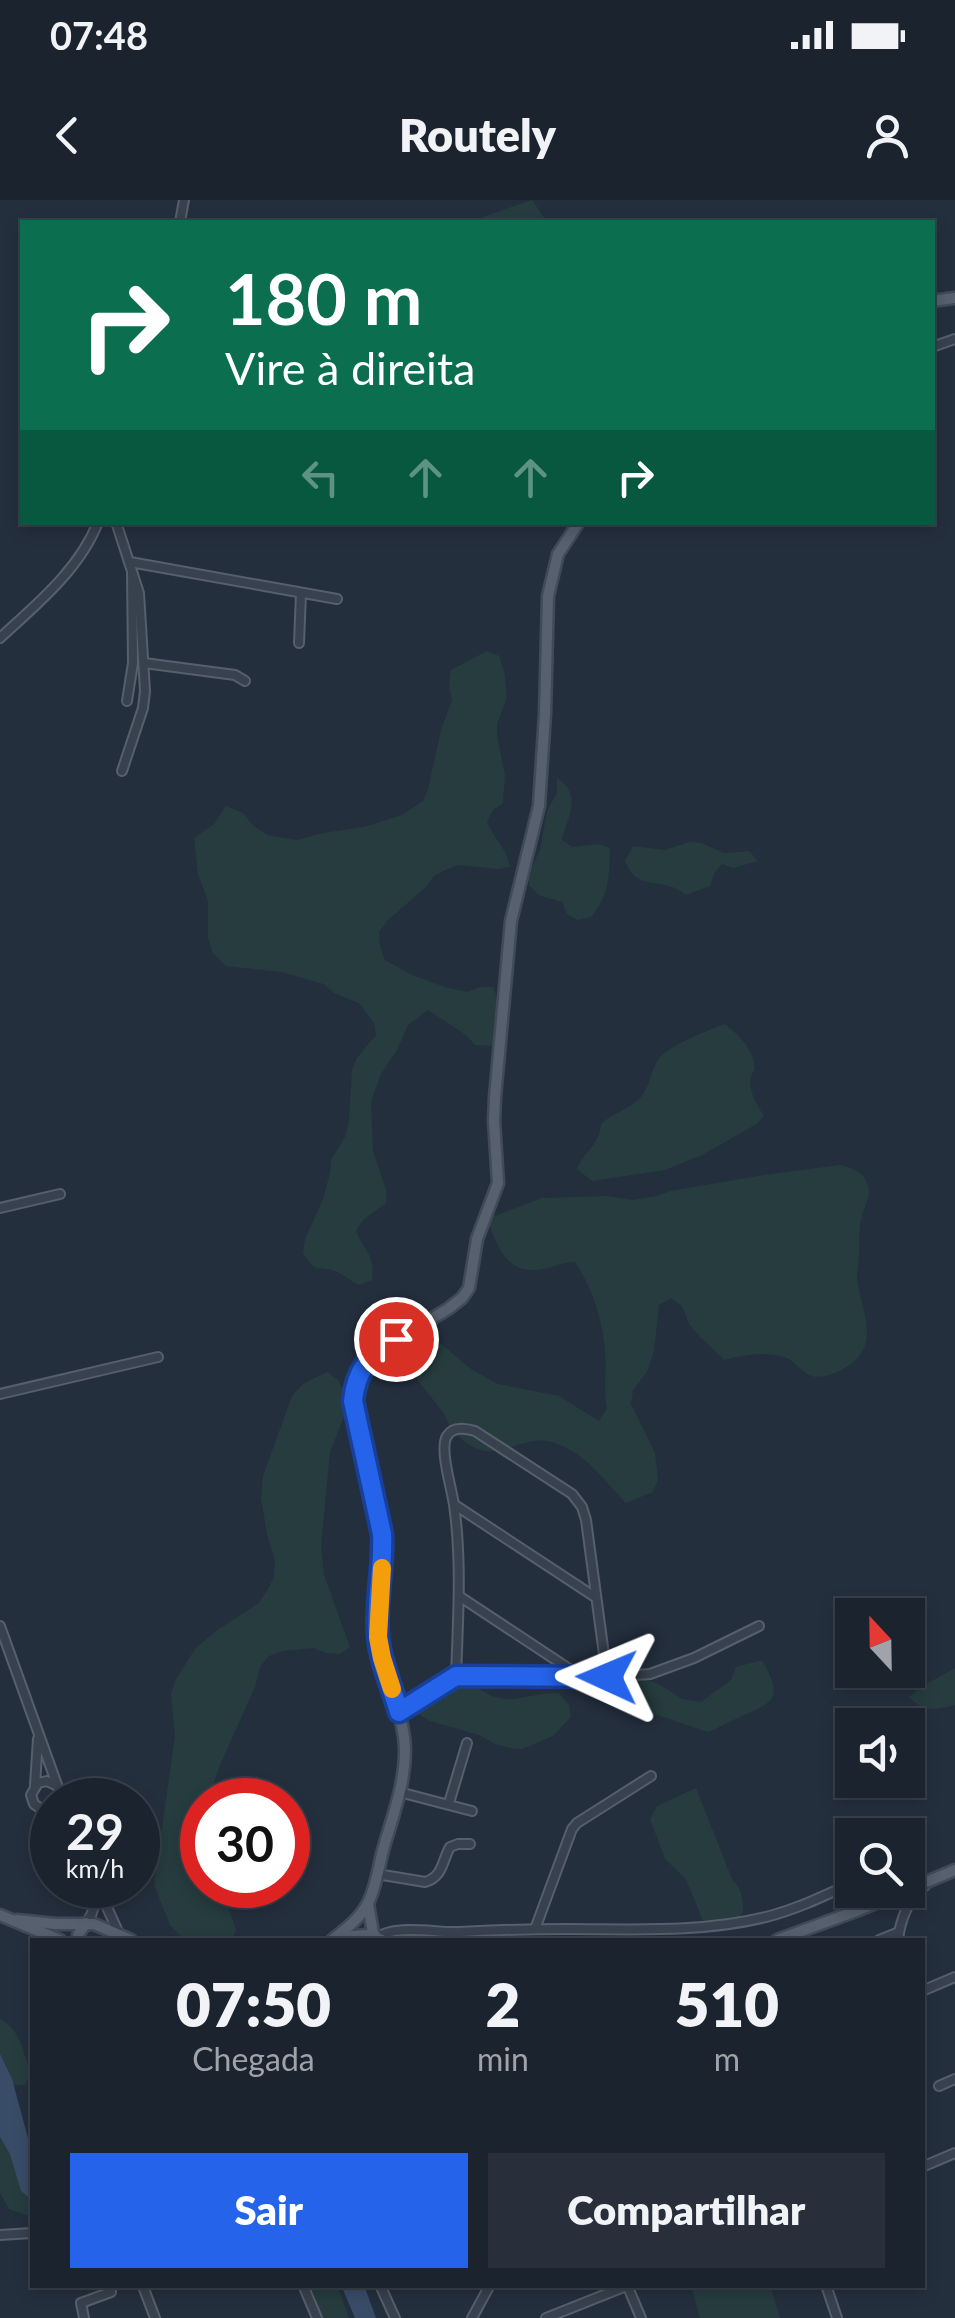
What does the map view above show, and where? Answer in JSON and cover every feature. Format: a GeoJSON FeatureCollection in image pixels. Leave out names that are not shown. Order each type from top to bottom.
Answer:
{"type":"FeatureCollection","features":[{"type":"Feature","properties":{"kind":"main road"},"geometry":{"type":"LineString","coordinates":[[332,1938],[350,1926],[368,1902],[405,1753],[399,1712],[380,1649],[382,1534],[354,1414],[354,1390],[360,1371],[374,1354],[448,1309],[469,1288],[478,1239],[498,1183],[495,1097],[511,921],[539,806],[548,596],[558,554],[577,525]]}},
{"type":"Feature","properties":{"kind":"main road"},"geometry":{"type":"LineString","coordinates":[[925,1884],[955,1870]]}},
{"type":"Feature","properties":{"kind":"main road"},"geometry":{"type":"LineString","coordinates":[[368,1902],[373,1933],[378,1938]]}},
{"type":"Feature","properties":{"kind":"main road"},"geometry":{"type":"LineString","coordinates":[[782,1938],[862,1908]]}},
{"type":"Feature","properties":{"kind":"main road"},"geometry":{"type":"LineString","coordinates":[[0,1915],[56,1938]]}},
{"type":"Feature","properties":{"kind":"main road"},"geometry":{"type":"LineString","coordinates":[[17,1920],[94,1924],[128,1938]]}},
{"type":"Feature","properties":{"kind":"main road"},"geometry":{"type":"LineString","coordinates":[[78,1938],[86,1923]]}},
{"type":"Feature","properties":{"kind":"main road"},"geometry":{"type":"LineString","coordinates":[[336,1938],[358,1934],[375,1938]]}},
{"type":"Feature","properties":{"kind":"street"},"geometry":{"type":"LineString","coordinates":[[0,638],[62,578],[91,540],[97,525]]}},
{"type":"Feature","properties":{"kind":"street"},"geometry":{"type":"LineString","coordinates":[[117,525],[142,610],[145,691],[122,771]]}},
{"type":"Feature","properties":{"kind":"street"},"geometry":{"type":"LineString","coordinates":[[131,566],[337,600]]}},
{"type":"Feature","properties":{"kind":"street"},"geometry":{"type":"LineString","coordinates":[[127,702],[133,663],[131,566]]}},
{"type":"Feature","properties":{"kind":"street"},"geometry":{"type":"LineString","coordinates":[[299,642],[301,593]]}},
{"type":"Feature","properties":{"kind":"street"},"geometry":{"type":"LineString","coordinates":[[144,663],[235,675],[245,681]]}},
{"type":"Feature","properties":{"kind":"street"},"geometry":{"type":"LineString","coordinates":[[0,1208],[60,1194]]}},
{"type":"Feature","properties":{"kind":"street"},"geometry":{"type":"LineString","coordinates":[[0,1394],[158,1358]]}},
{"type":"Feature","properties":{"kind":"street"},"geometry":{"type":"LineString","coordinates":[[456,1676],[454,1505],[444,1450],[445,1440],[453,1430],[464,1428],[475,1431],[577,1500],[586,1520],[607,1677]]}},
{"type":"Feature","properties":{"kind":"street"},"geometry":{"type":"LineString","coordinates":[[454,1505],[596,1597]]}},
{"type":"Feature","properties":{"kind":"street"},"geometry":{"type":"LineString","coordinates":[[458,1596],[580,1676]]}},
{"type":"Feature","properties":{"kind":"street"},"geometry":{"type":"LineString","coordinates":[[0,1626],[53,1778]]}},
{"type":"Feature","properties":{"kind":"street"},"geometry":{"type":"LineString","coordinates":[[399,1712],[456,1676],[607,1677],[661,1672],[759,1626]]}},
{"type":"Feature","properties":{"kind":"street"},"geometry":{"type":"LineString","coordinates":[[536,1676],[546,1654]]}},
{"type":"Feature","properties":{"kind":"street"},"geometry":{"type":"LineString","coordinates":[[35,1778],[38,1734]]}},
{"type":"Feature","properties":{"kind":"street"},"geometry":{"type":"LineString","coordinates":[[449,1803],[467,1743]]}},
{"type":"Feature","properties":{"kind":"street"},"geometry":{"type":"LineString","coordinates":[[535,1929],[572,1828],[651,1776]]}},
{"type":"Feature","properties":{"kind":"street"},"geometry":{"type":"LineString","coordinates":[[398,1792],[472,1811]]}},
{"type":"Feature","properties":{"kind":"street"},"geometry":{"type":"LineString","coordinates":[[377,1874],[425,1882],[440,1872],[450,1847],[470,1844]]}},
{"type":"Feature","properties":{"kind":"street"},"geometry":{"type":"LineString","coordinates":[[899,1936],[918,1890],[934,1880]]}},
{"type":"Feature","properties":{"kind":"street"},"geometry":{"type":"LineString","coordinates":[[380,1938],[392,1930],[716,1926],[767,1917],[835,1891]]}},
{"type":"Feature","properties":{"kind":"street"},"geometry":{"type":"LineString","coordinates":[[86,1923],[94,1908]]}},
{"type":"Feature","properties":{"kind":"street"},"geometry":{"type":"LineString","coordinates":[[107,1908],[119,1934]]}},
{"type":"Feature","properties":{"kind":"street"},"geometry":{"type":"LineString","coordinates":[[902,1908],[905,1915]]}},
{"type":"Feature","properties":{"kind":"street"},"geometry":{"type":"LineString","coordinates":[[925,1990],[955,1977]]}},
{"type":"Feature","properties":{"kind":"street"},"geometry":{"type":"LineString","coordinates":[[939,2086],[955,2079]]}},
{"type":"Feature","properties":{"kind":"street"},"geometry":{"type":"LineString","coordinates":[[925,2166],[955,2153]]}},
{"type":"Feature","properties":{"kind":"street"},"geometry":{"type":"LineString","coordinates":[[0,2235],[30,2233]]}},
{"type":"Feature","properties":{"kind":"street"},"geometry":{"type":"LineString","coordinates":[[144,2288],[156,2318]]}},
{"type":"Feature","properties":{"kind":"street"},"geometry":{"type":"LineString","coordinates":[[304,2288],[317,2318]]}},
{"type":"Feature","properties":{"kind":"street"},"geometry":{"type":"LineString","coordinates":[[381,2288],[395,2318]]}},
{"type":"Feature","properties":{"kind":"street"},"geometry":{"type":"LineString","coordinates":[[472,2318],[488,2288]]}},
{"type":"Feature","properties":{"kind":"street"},"geometry":{"type":"LineString","coordinates":[[546,2318],[621,2288]]}},
{"type":"Feature","properties":{"kind":"street"},"geometry":{"type":"LineString","coordinates":[[629,2288],[641,2318]]}},
{"type":"Feature","properties":{"kind":"street"},"geometry":{"type":"LineString","coordinates":[[827,2288],[836,2318]]}},
{"type":"Feature","properties":{"kind":"street"},"geometry":{"type":"LineString","coordinates":[[84,2318],[81,2303],[112,2292]]}},
{"type":"Feature","properties":{"kind":"green space"},"geometry":{"type":"Polygon","coordinates":[[[532,200],[546,220],[481,220],[532,200]]]}},
{"type":"Feature","properties":{"kind":"green space"},"geometry":{"type":"Polygon","coordinates":[[[487,651],[499,656],[507,697],[497,724],[505,775],[503,803],[493,810],[487,822],[510,867],[458,865],[445,870],[434,876],[379,932],[385,960],[412,975],[467,992],[493,987],[504,1015],[503,1044],[475,1045],[428,1010],[408,1025],[371,1101],[373,1151],[386,1190],[386,1203],[356,1230],[371,1259],[373,1272],[372,1280],[359,1285],[337,1272],[315,1267],[303,1253],[323,1199],[331,1160],[345,1137],[352,1070],[376,1035],[374,1023],[359,1003],[323,984],[282,972],[226,966],[213,953],[208,939],[208,901],[198,874],[194,838],[214,824],[226,806],[243,813],[267,835],[297,840],[402,815],[423,801],[428,789],[452,700],[451,670],[487,651]]]}},
{"type":"Feature","properties":{"kind":"green space"},"geometry":{"type":"Polygon","coordinates":[[[557,778],[572,799],[562,840],[572,847],[598,844],[610,848],[609,876],[602,900],[591,917],[578,920],[567,914],[562,902],[538,895],[529,885],[547,811],[557,793],[557,778]]]}},
{"type":"Feature","properties":{"kind":"green space"},"geometry":{"type":"Polygon","coordinates":[[[689,842],[724,853],[749,851],[758,861],[733,868],[722,864],[710,886],[686,895],[667,885],[643,881],[625,861],[633,846],[665,850],[689,842]]]}},
{"type":"Feature","properties":{"kind":"green space"},"geometry":{"type":"Polygon","coordinates":[[[725,1024],[753,1057],[751,1088],[764,1116],[755,1125],[702,1155],[665,1170],[592,1181],[577,1169],[598,1137],[601,1124],[644,1094],[661,1056],[682,1042],[725,1024]]]}},
{"type":"Feature","properties":{"kind":"green space"},"geometry":{"type":"Polygon","coordinates":[[[840,1165],[861,1174],[869,1190],[860,1225],[857,1274],[867,1334],[861,1354],[843,1369],[820,1377],[809,1375],[777,1355],[754,1354],[724,1360],[689,1324],[682,1306],[671,1298],[659,1305],[654,1351],[647,1372],[633,1390],[631,1404],[655,1453],[658,1480],[653,1492],[626,1503],[581,1457],[547,1441],[493,1451],[470,1445],[452,1429],[398,1346],[428,1337],[498,1384],[559,1396],[599,1421],[607,1408],[604,1340],[587,1282],[575,1262],[534,1270],[515,1266],[503,1254],[487,1219],[542,1198],[606,1196],[633,1200],[840,1165]]]}},
{"type":"Feature","properties":{"kind":"green space"},"geometry":{"type":"Polygon","coordinates":[[[327,1372],[338,1380],[349,1404],[330,1452],[321,1546],[324,1575],[350,1647],[340,1654],[314,1648],[269,1656],[260,1667],[216,1778],[180,1778],[180,1908],[229,1908],[236,1930],[232,1938],[186,1938],[170,1925],[160,1900],[160,1842],[175,1736],[171,1694],[195,1649],[259,1603],[274,1577],[275,1561],[261,1498],[263,1476],[292,1396],[303,1384],[327,1372]]]}},
{"type":"Feature","properties":{"kind":"green space"},"geometry":{"type":"Polygon","coordinates":[[[762,1660],[773,1684],[772,1698],[760,1708],[708,1732],[631,1706],[625,1696],[634,1674],[682,1699],[701,1702],[731,1680],[736,1667],[762,1660]]]}},
{"type":"Feature","properties":{"kind":"green space"},"geometry":{"type":"Polygon","coordinates":[[[955,1668],[955,1705],[930,1708],[909,1697],[955,1668]]]}},
{"type":"Feature","properties":{"kind":"green space"},"geometry":{"type":"Polygon","coordinates":[[[470,1681],[482,1691],[503,1699],[559,1693],[569,1705],[571,1717],[553,1736],[522,1749],[495,1744],[416,1713],[414,1701],[437,1687],[470,1681]]]}},
{"type":"Feature","properties":{"kind":"green space"},"geometry":{"type":"Polygon","coordinates":[[[696,1788],[743,1903],[743,1913],[712,1931],[703,1921],[686,1879],[665,1859],[650,1819],[657,1806],[696,1788]]]}},
{"type":"Feature","properties":{"kind":"green space"},"geometry":{"type":"Polygon","coordinates":[[[0,2019],[13,2029],[20,2042],[30,2071],[25,2085],[11,2085],[0,2064],[0,2019]]]}},
{"type":"Feature","properties":{"kind":"green space"},"geometry":{"type":"Polygon","coordinates":[[[0,2131],[24,2193],[30,2198],[30,2216],[9,2209],[0,2193],[0,2131]]]}},
{"type":"Feature","properties":{"kind":"green space"},"geometry":{"type":"Polygon","coordinates":[[[312,2288],[338,2288],[349,2318],[322,2318],[312,2288]]]}},
{"type":"Feature","properties":{"kind":"green space"},"geometry":{"type":"Polygon","coordinates":[[[692,2288],[771,2288],[780,2318],[700,2318],[692,2288]]]}},
{"type":"Feature","properties":{"kind":"water"},"geometry":{"type":"Polygon","coordinates":[[[0,2054],[12,2079],[30,2146],[30,2198],[21,2191],[10,2154],[0,2137],[0,2054]]]}},
{"type":"Feature","properties":{"kind":"water"},"geometry":{"type":"Polygon","coordinates":[[[342,2288],[365,2288],[376,2318],[355,2318],[342,2288]]]}},
{"type":"Feature","properties":{"kind":"slow traffic"},"geometry":{"type":"LineString","coordinates":[[382,1568],[378,1637],[392,1689]]}},
{"type":"Feature","properties":{"kind":"route"},"geometry":{"type":"LineString","coordinates":[[396,1339],[365,1362],[356,1380],[353,1401],[382,1534],[380,1649],[399,1712],[456,1676],[607,1677]]}}]}
